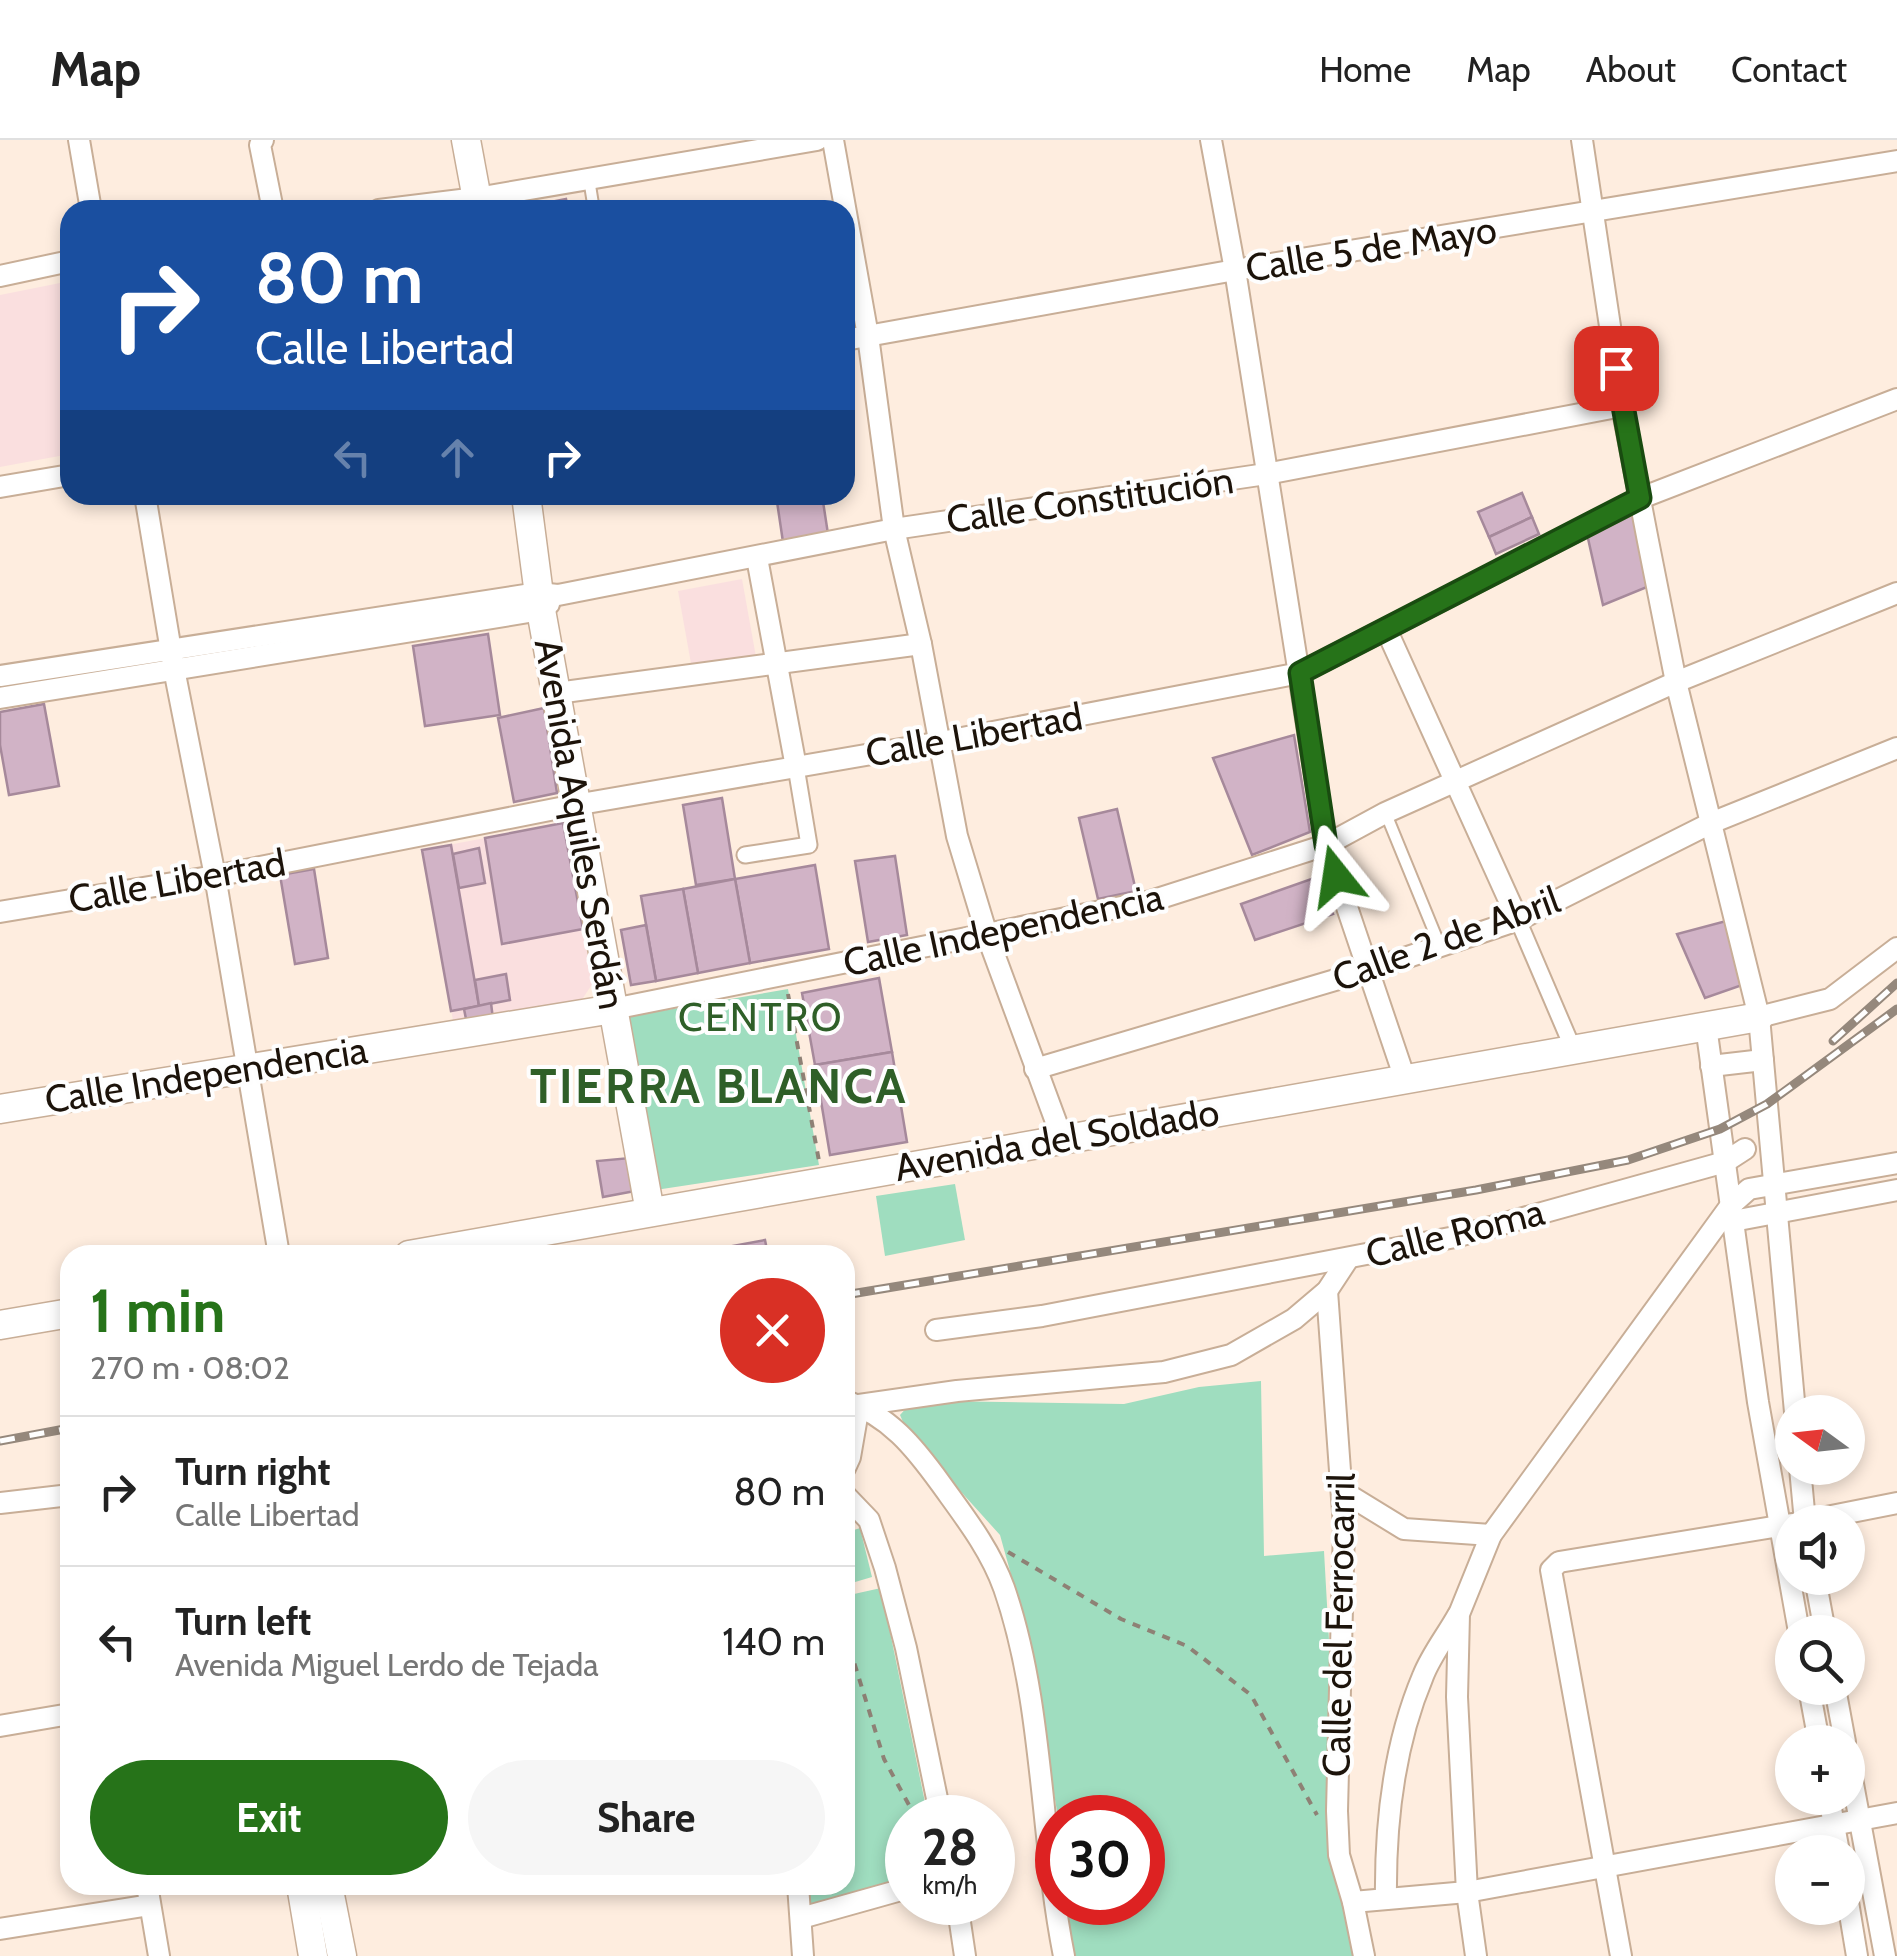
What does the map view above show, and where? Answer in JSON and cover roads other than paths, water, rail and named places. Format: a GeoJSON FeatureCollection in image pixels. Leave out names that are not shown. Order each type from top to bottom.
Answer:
{"type":"FeatureCollection","features":[{"type":"Feature","properties":{"kind":"street"},"geometry":{"type":"LineString","coordinates":[[79,140],[89,200]]}},
{"type":"Feature","properties":{"kind":"street"},"geometry":{"type":"LineString","coordinates":[[263,140],[260,145],[272,200]]}},
{"type":"Feature","properties":{"kind":"street"},"geometry":{"type":"LineString","coordinates":[[466,140],[477,200]]}},
{"type":"Feature","properties":{"kind":"street"},"geometry":{"type":"LineString","coordinates":[[496,200],[589,179],[817,140]]}},
{"type":"Feature","properties":{"kind":"street"},"geometry":{"type":"LineString","coordinates":[[833,140],[844,200]]}},
{"type":"Feature","properties":{"kind":"street"},"geometry":{"type":"LineString","coordinates":[[1210,140],[1235,270],[1326,845],[1406,1082]]}},
{"type":"Feature","properties":{"kind":"street"},"geometry":{"type":"LineString","coordinates":[[1582,140],[1622,406],[1676,682],[1760,1017],[1793,1395]]}},
{"type":"Feature","properties":{"kind":"street","name":"Calle 5 de Mayo"},"geometry":{"type":"LineString","coordinates":[[855,338],[1235,270],[1897,161]]}},
{"type":"Feature","properties":{"kind":"street"},"geometry":{"type":"LineString","coordinates":[[0,276],[60,263]]}},
{"type":"Feature","properties":{"kind":"street"},"geometry":{"type":"LineString","coordinates":[[855,263],[894,529],[921,644],[957,836],[986,934],[1062,1138]]}},
{"type":"Feature","properties":{"kind":"street","name":"Calle Libertad"},"geometry":{"type":"LineString","coordinates":[[0,912],[216,876],[575,805],[941,742],[1300,673],[1640,498],[1897,399]]}},
{"type":"Feature","properties":{"kind":"street","name":"Calle Constitución"},"geometry":{"type":"LineString","coordinates":[[0,698],[172,660],[546,599],[894,529],[1266,474],[1622,406]]}},
{"type":"Feature","properties":{"kind":"street"},"geometry":{"type":"LineString","coordinates":[[0,487],[60,476]]}},
{"type":"Feature","properties":{"kind":"street"},"geometry":{"type":"LineString","coordinates":[[146,505],[172,660],[216,876],[277,1245]]}},
{"type":"Feature","properties":{"kind":"street","name":"Avenida Aquiles Serdán"},"geometry":{"type":"LineString","coordinates":[[528,505],[546,599],[575,805],[650,1212]]}},
{"type":"Feature","properties":{"kind":"street"},"geometry":{"type":"LineString","coordinates":[[745,855],[809,845],[756,558]]}},
{"type":"Feature","properties":{"kind":"street","name":"Calle Independencia"},"geometry":{"type":"LineString","coordinates":[[0,1110],[613,1009],[1151,901],[1326,845],[1385,812],[1676,682],[1897,593]]}},
{"type":"Feature","properties":{"kind":"street"},"geometry":{"type":"LineString","coordinates":[[1387,631],[1574,1051]]}},
{"type":"Feature","properties":{"kind":"street"},"geometry":{"type":"LineString","coordinates":[[557,693],[921,644]]}},
{"type":"Feature","properties":{"kind":"street","name":"Calle Constitución"},"geometry":{"type":"LineString","coordinates":[[0,676],[172,660]]}},
{"type":"Feature","properties":{"kind":"street","name":"Calle 2 de Abril"},"geometry":{"type":"LineString","coordinates":[[1036,1069],[1369,970],[1518,920],[1711,822],[1897,748]]}},
{"type":"Feature","properties":{"kind":"street"},"geometry":{"type":"LineString","coordinates":[[1760,1017],[1830,1000],[1897,948]]}},
{"type":"Feature","properties":{"kind":"street","name":"Avenida del Soldado"},"geometry":{"type":"LineString","coordinates":[[465,1245],[1760,1017]]}},
{"type":"Feature","properties":{"kind":"street"},"geometry":{"type":"LineString","coordinates":[[1706,1026],[1732,1213],[1783,1505]]}},
{"type":"Feature","properties":{"kind":"street"},"geometry":{"type":"LineString","coordinates":[[1711,1066],[1763,1060]]}},
{"type":"Feature","properties":{"kind":"street","name":"Calle Roma"},"geometry":{"type":"LineString","coordinates":[[855,1403],[1164,1372],[1231,1355],[1294,1320],[1327,1292],[1348,1259],[1455,1237],[1725,1162],[1745,1149]]}},
{"type":"Feature","properties":{"kind":"street"},"geometry":{"type":"LineString","coordinates":[[1386,1899],[1385,1833],[1401,1743],[1423,1675],[1460,1614],[1491,1535],[1749,1189],[1897,1163]]}},
{"type":"Feature","properties":{"kind":"street"},"geometry":{"type":"LineString","coordinates":[[1732,1213],[1777,1213],[1897,1190]]}},
{"type":"Feature","properties":{"kind":"street"},"geometry":{"type":"LineString","coordinates":[[936,1330],[1042,1316],[1348,1259]]}},
{"type":"Feature","properties":{"kind":"street","name":"Calle del Ferrocarril"},"geometry":{"type":"LineString","coordinates":[[1327,1292],[1344,1526],[1339,1854],[1354,1902],[1364,1956]]}},
{"type":"Feature","properties":{"kind":"street"},"geometry":{"type":"LineString","coordinates":[[0,1325],[60,1315]]}},
{"type":"Feature","properties":{"kind":"street"},"geometry":{"type":"LineString","coordinates":[[855,1405],[896,1428],[920,1454],[976,1532],[1003,1586],[1022,1660],[1064,1956]]}},
{"type":"Feature","properties":{"kind":"street"},"geometry":{"type":"LineString","coordinates":[[1342,1491],[1404,1530],[1491,1535]]}},
{"type":"Feature","properties":{"kind":"street"},"geometry":{"type":"LineString","coordinates":[[0,1503],[60,1496]]}},
{"type":"Feature","properties":{"kind":"street"},"geometry":{"type":"LineString","coordinates":[[1865,1510],[1897,1503]]}},
{"type":"Feature","properties":{"kind":"street"},"geometry":{"type":"LineString","coordinates":[[855,1505],[869,1520],[885,1568],[906,1648],[935,1795]]}},
{"type":"Feature","properties":{"kind":"street"},"geometry":{"type":"LineString","coordinates":[[1621,1956],[1551,1570],[1560,1562],[1775,1527]]}},
{"type":"Feature","properties":{"kind":"street"},"geometry":{"type":"LineString","coordinates":[[1460,1614],[1457,1697],[1467,1892],[1476,1956]]}},
{"type":"Feature","properties":{"kind":"street"},"geometry":{"type":"LineString","coordinates":[[0,1726],[60,1716]]}},
{"type":"Feature","properties":{"kind":"street"},"geometry":{"type":"LineString","coordinates":[[1354,1902],[1467,1892],[1897,1813]]}},
{"type":"Feature","properties":{"kind":"street"},"geometry":{"type":"LineString","coordinates":[[1832,1815],[1836,1835]]}},
{"type":"Feature","properties":{"kind":"street"},"geometry":{"type":"LineString","coordinates":[[1858,1815],[1885,1956]]}},
{"type":"Feature","properties":{"kind":"street"},"geometry":{"type":"LineString","coordinates":[[800,1918],[885,1894]]}},
{"type":"Feature","properties":{"kind":"street"},"geometry":{"type":"LineString","coordinates":[[0,1929],[149,1895],[158,1956]]}},
{"type":"Feature","properties":{"kind":"street"},"geometry":{"type":"LineString","coordinates":[[302,1895],[312,1956]]}},
{"type":"Feature","properties":{"kind":"street"},"geometry":{"type":"LineString","coordinates":[[330,1895],[342,1956]]}},
{"type":"Feature","properties":{"kind":"street"},"geometry":{"type":"LineString","coordinates":[[799,1895],[803,1956]]}},
{"type":"Feature","properties":{"kind":"street"},"geometry":{"type":"LineString","coordinates":[[961,1925],[966,1956]]}},
{"type":"Feature","properties":{"kind":"street"},"geometry":{"type":"LineString","coordinates":[[1851,1925],[1856,1956]]}},
{"type":"Feature","properties":{"kind":"lane"},"geometry":{"type":"LineString","coordinates":[[589,179],[592,200]]}},
{"type":"Feature","properties":{"kind":"lane"},"geometry":{"type":"LineString","coordinates":[[1385,812],[1441,946]]}},
{"type":"Feature","properties":{"kind":"railway"},"geometry":{"type":"LineString","coordinates":[[1833,1041],[1897,983]]}},
{"type":"Feature","properties":{"kind":"railway"},"geometry":{"type":"LineString","coordinates":[[855,1293],[1476,1190],[1628,1160],[1720,1129],[1767,1104],[1897,1009]]}},
{"type":"Feature","properties":{"kind":"railway"},"geometry":{"type":"LineString","coordinates":[[0,1441],[60,1430]]}},
{"type":"Feature","properties":{"kind":"district","name":"CENTRO"},"geometry":{"type":"Point","coordinates":[761,1017]}},
{"type":"Feature","properties":{"kind":"district","name":"TIERRA BLANCA"},"geometry":{"type":"Point","coordinates":[719,1086]}}]}
